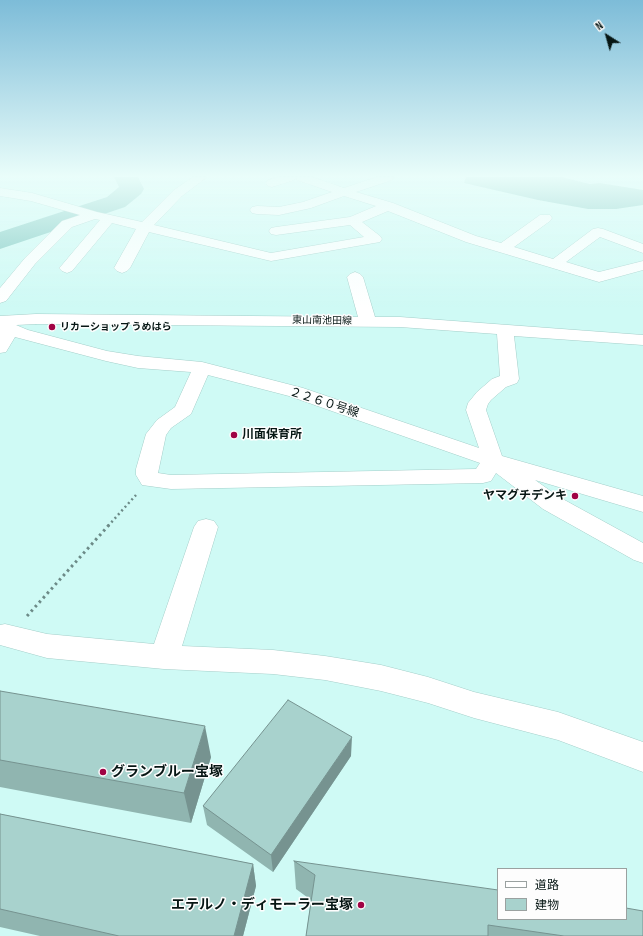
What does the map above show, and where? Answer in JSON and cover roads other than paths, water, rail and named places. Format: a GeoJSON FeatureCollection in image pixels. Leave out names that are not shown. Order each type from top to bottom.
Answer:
{"type":"FeatureCollection","features":[{"type":"Feature","properties":{"kind":"street"},"geometry":{"type":"LineString","coordinates":[[0,298],[30,261],[67,224],[77,221]]}},
{"type":"Feature","properties":{"kind":"street"},"geometry":{"type":"LineString","coordinates":[[67,268],[91,221]]}},
{"type":"Feature","properties":{"kind":"street"},"geometry":{"type":"LineString","coordinates":[[116,221],[271,256],[375,238],[353,221],[276,231]]}},
{"type":"Feature","properties":{"kind":"street"},"geometry":{"type":"LineString","coordinates":[[122,268],[144,228],[151,221]]}},
{"type":"Feature","properties":{"kind":"street"},"geometry":{"type":"LineString","coordinates":[[425,221],[471,239],[599,276],[643,265]]}},
{"type":"Feature","properties":{"kind":"street"},"geometry":{"type":"LineString","coordinates":[[503,249],[541,221]]}},
{"type":"Feature","properties":{"kind":"street"},"geometry":{"type":"LineString","coordinates":[[556,263],[598,232],[643,249]]}},
{"type":"Feature","properties":{"kind":"street"},"geometry":{"type":"LineString","coordinates":[[355,277],[368,322]]}},
{"type":"Feature","properties":{"kind":"street","name":"東山南池田線"},"geometry":{"type":"LineString","coordinates":[[4,325],[44,319],[400,322],[643,340]]}},
{"type":"Feature","properties":{"kind":"street"},"geometry":{"type":"LineString","coordinates":[[0,348],[4,325]]}},
{"type":"Feature","properties":{"kind":"street","name":"２２６０号線"},"geometry":{"type":"LineString","coordinates":[[4,325],[22,334],[106,356],[138,362],[202,368],[296,392],[493,460],[643,504]]}},
{"type":"Feature","properties":{"kind":"street"},"geometry":{"type":"LineString","coordinates":[[505,330],[510,379],[499,383],[484,396],[478,403],[476,410],[493,460],[551,503],[643,554]]}},
{"type":"Feature","properties":{"kind":"street"},"geometry":{"type":"LineString","coordinates":[[202,368],[184,410],[164,424],[156,434],[147,469],[147,475],[150,480],[171,482],[483,476],[493,460]]}},
{"type":"Feature","properties":{"kind":"street"},"geometry":{"type":"LineString","coordinates":[[164,657],[206,527]]}},
{"type":"Feature","properties":{"kind":"street"},"geometry":{"type":"LineString","coordinates":[[2,635],[46,646],[164,657],[281,663],[325,668],[381,678],[428,690],[474,705],[558,726],[643,757]]}},
{"type":"Feature","properties":{"kind":"waterway"},"geometry":{"type":"LineString","coordinates":[[0,241],[60,221]]}},
{"type":"Feature","properties":{"kind":"place","name":"リカーショップ うめはら"},"geometry":{"type":"Point","coordinates":[52,327]}},
{"type":"Feature","properties":{"kind":"place","name":"川面保育所"},"geometry":{"type":"Point","coordinates":[234,435]}},
{"type":"Feature","properties":{"kind":"place","name":"ヤマグチデンキ"},"geometry":{"type":"Point","coordinates":[575,496]}},
{"type":"Feature","properties":{"kind":"place","name":"グランブルー宝塚"},"geometry":{"type":"Point","coordinates":[103,772]}},
{"type":"Feature","properties":{"kind":"place","name":"エテルノ・ディモーラー宝塚"},"geometry":{"type":"Point","coordinates":[361,905]}}]}
